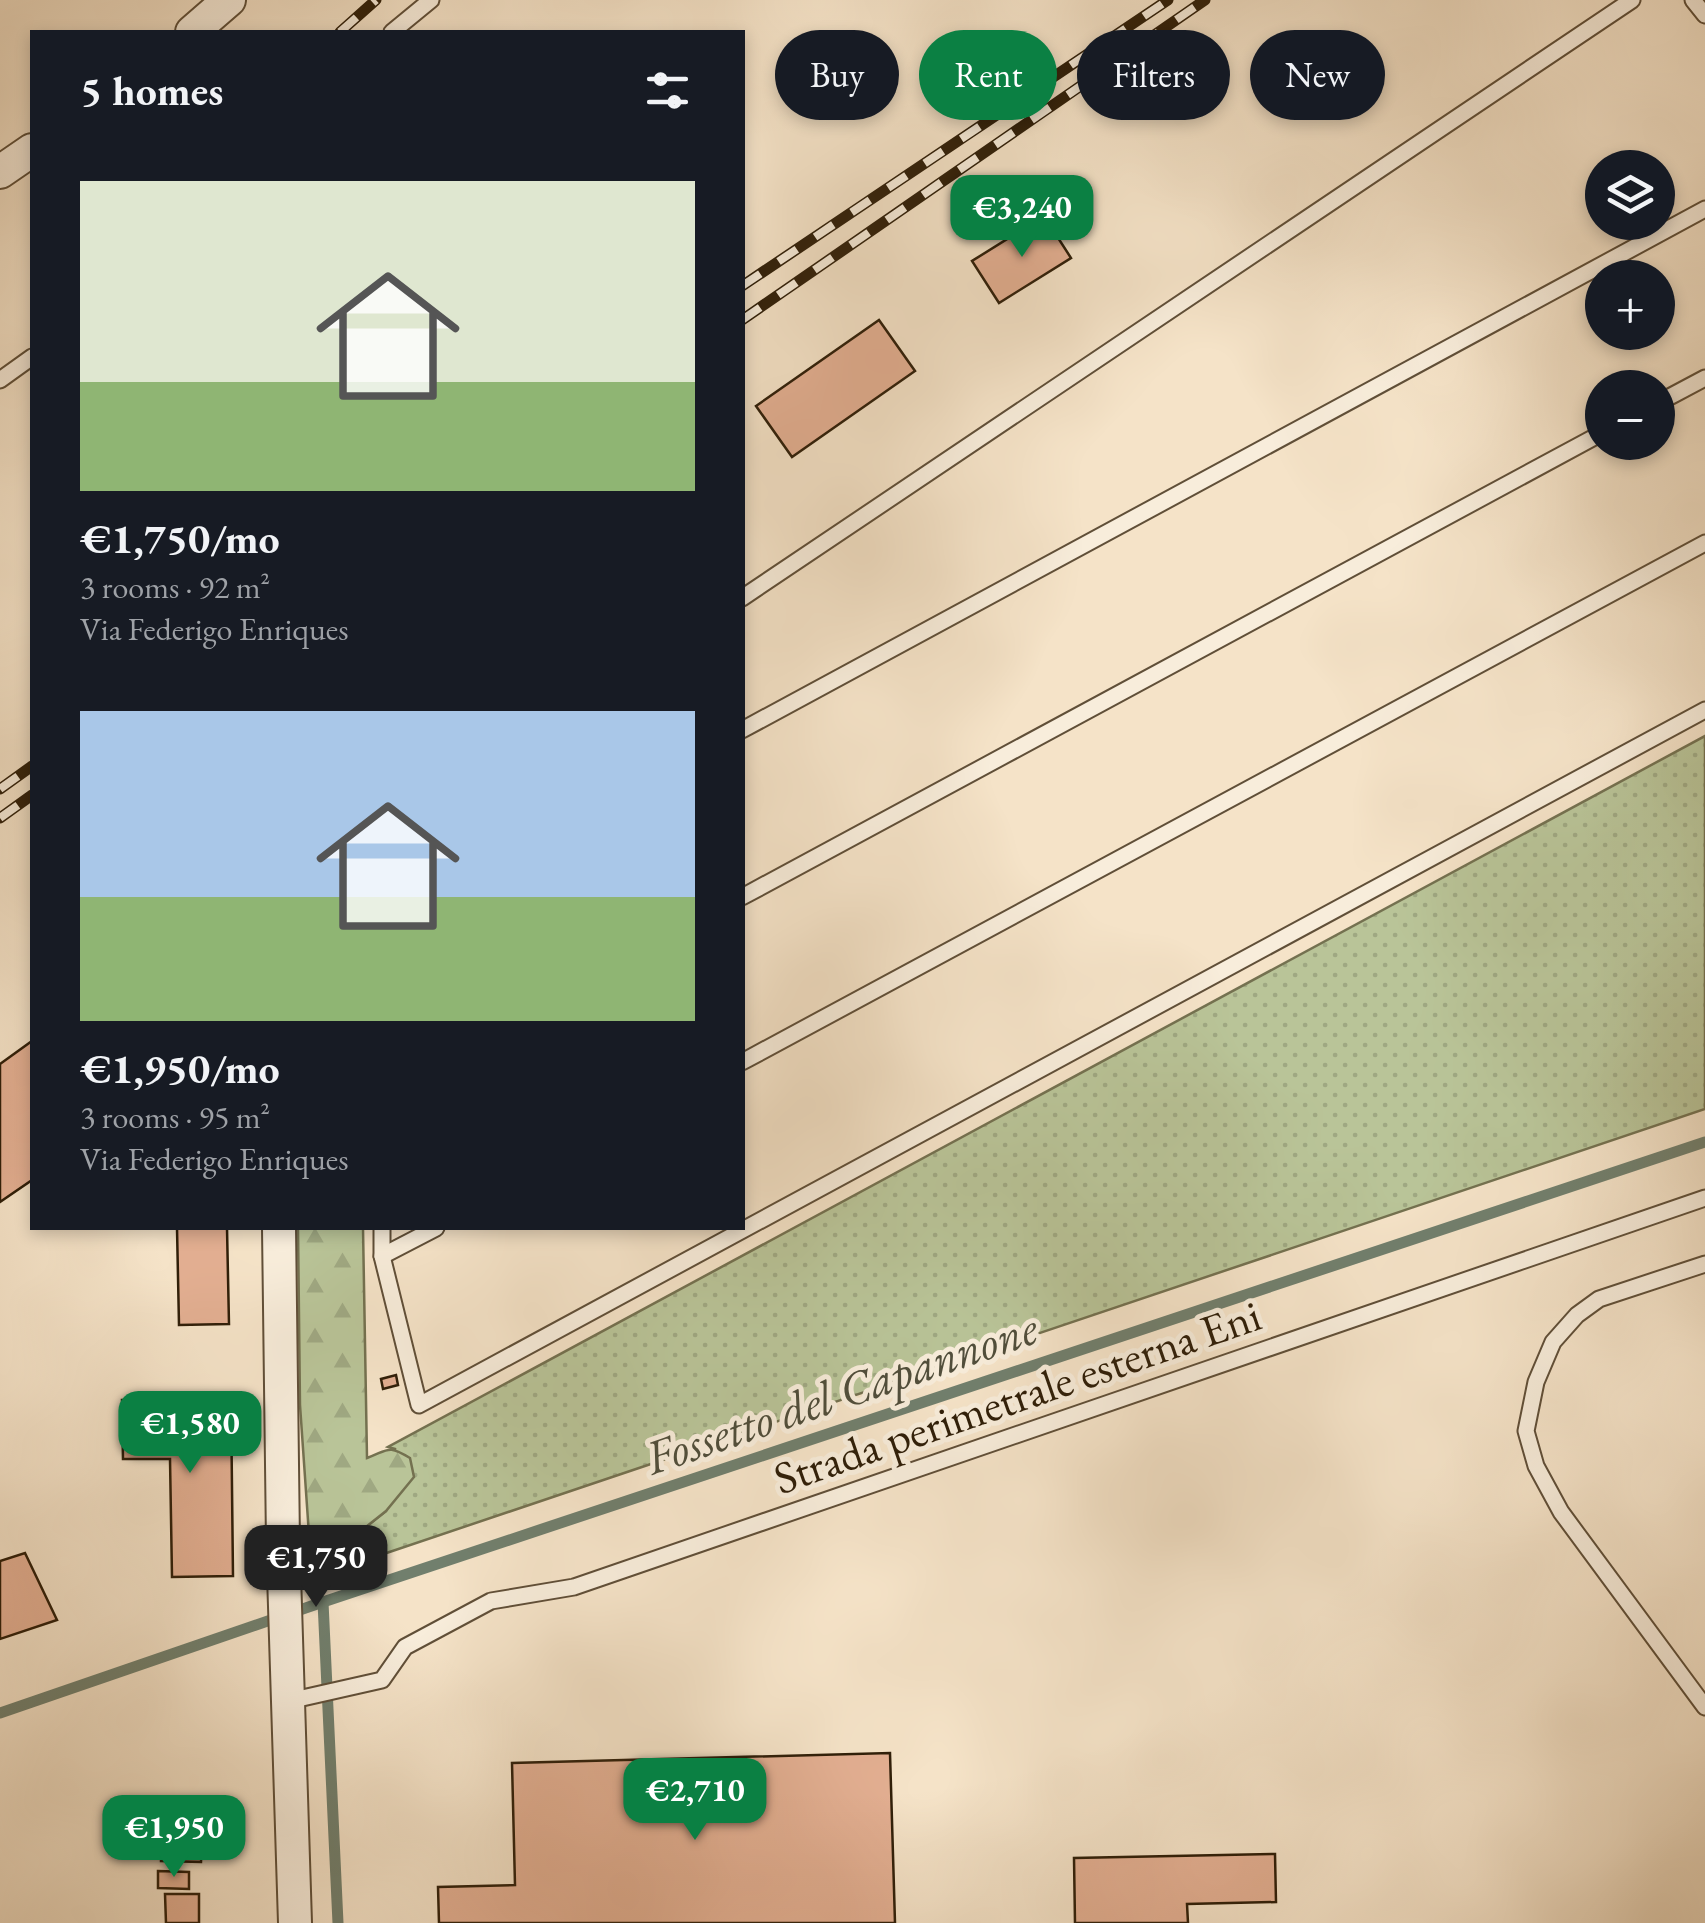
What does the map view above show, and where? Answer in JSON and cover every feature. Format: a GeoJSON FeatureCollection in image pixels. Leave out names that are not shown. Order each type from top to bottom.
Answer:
{"type":"FeatureCollection","features":[{"type":"Feature","properties":{"kind":"street"},"geometry":{"type":"LineString","coordinates":[[194,30],[229,0]]}},
{"type":"Feature","properties":{"kind":"street"},"geometry":{"type":"LineString","coordinates":[[0,172],[30,151]]}},
{"type":"Feature","properties":{"kind":"street"},"geometry":{"type":"LineString","coordinates":[[279,1230],[284,1544],[297,1692],[295,1923]]}},
{"type":"Feature","properties":{"kind":"lane"},"geometry":{"type":"LineString","coordinates":[[394,30],[431,0]]}},
{"type":"Feature","properties":{"kind":"lane"},"geometry":{"type":"LineString","coordinates":[[745,596],[1632,0]]}},
{"type":"Feature","properties":{"kind":"lane"},"geometry":{"type":"LineString","coordinates":[[1694,0],[1705,15]]}},
{"type":"Feature","properties":{"kind":"lane"},"geometry":{"type":"LineString","coordinates":[[745,728],[1705,209]]}},
{"type":"Feature","properties":{"kind":"lane"},"geometry":{"type":"LineString","coordinates":[[0,380],[30,359]]}},
{"type":"Feature","properties":{"kind":"lane"},"geometry":{"type":"LineString","coordinates":[[1675,395],[1705,378]]}},
{"type":"Feature","properties":{"kind":"lane"},"geometry":{"type":"LineString","coordinates":[[745,895],[1585,442]]}},
{"type":"Feature","properties":{"kind":"lane"},"geometry":{"type":"LineString","coordinates":[[745,1060],[1705,543]]}},
{"type":"Feature","properties":{"kind":"lane"},"geometry":{"type":"LineString","coordinates":[[745,1229],[1705,710]]}},
{"type":"Feature","properties":{"kind":"lane","name":"Strada perimetrale esterna Eni"},"geometry":{"type":"LineString","coordinates":[[297,1692],[382,1680],[404,1647],[491,1601],[574,1587],[1705,1198]]}},
{"type":"Feature","properties":{"kind":"lane"},"geometry":{"type":"LineString","coordinates":[[382,1230],[382,1256],[419,1405],[743,1230]]}},
{"type":"Feature","properties":{"kind":"lane"},"geometry":{"type":"LineString","coordinates":[[382,1256],[432,1230]]}},
{"type":"Feature","properties":{"kind":"lane"},"geometry":{"type":"LineString","coordinates":[[1705,1264],[1599,1300],[1577,1315],[1553,1342],[1536,1382],[1526,1431],[1536,1466],[1561,1512],[1705,1707]]}},
{"type":"Feature","properties":{"kind":"green space"},"geometry":{"type":"Polygon","coordinates":[[[1705,736],[1705,1109],[336,1570],[352,1538],[386,1511],[395,1449],[388,1447],[1705,736]]]}},
{"type":"Feature","properties":{"kind":"green space"},"geometry":{"type":"Polygon","coordinates":[[[298,1230],[363,1230],[367,1458],[388,1450],[397,1451],[410,1458],[414,1477],[386,1511],[352,1538],[336,1570],[312,1578],[300,1405],[298,1230]]]}},
{"type":"Feature","properties":{"kind":"building"},"geometry":{"type":"Polygon","coordinates":[[[1044,216],[1071,258],[999,303],[972,261],[1044,216]]]}},
{"type":"Feature","properties":{"kind":"building"},"geometry":{"type":"Polygon","coordinates":[[[879,320],[915,371],[792,457],[756,406],[879,320]]]}},
{"type":"Feature","properties":{"kind":"building"},"geometry":{"type":"Polygon","coordinates":[[[30,1042],[30,1181],[0,1202],[0,1064],[30,1042]]]}},
{"type":"Feature","properties":{"kind":"building"},"geometry":{"type":"Polygon","coordinates":[[[177,1230],[227,1230],[229,1324],[179,1325],[177,1230]]]}},
{"type":"Feature","properties":{"kind":"building"},"geometry":{"type":"Polygon","coordinates":[[[396,1375],[398,1385],[383,1389],[381,1379],[396,1375]]]}},
{"type":"Feature","properties":{"kind":"building"},"geometry":{"type":"Polygon","coordinates":[[[231,1399],[233,1576],[172,1577],[170,1459],[123,1459],[122,1400],[231,1399]]]}},
{"type":"Feature","properties":{"kind":"building"},"geometry":{"type":"Polygon","coordinates":[[[25,1553],[57,1620],[0,1639],[0,1561],[25,1553]]]}},
{"type":"Feature","properties":{"kind":"building"},"geometry":{"type":"Polygon","coordinates":[[[890,1753],[895,1923],[439,1923],[438,1887],[515,1885],[512,1763],[890,1753]]]}},
{"type":"Feature","properties":{"kind":"building"},"geometry":{"type":"Polygon","coordinates":[[[161,1837],[202,1838],[201,1862],[161,1861],[161,1837]]]}},
{"type":"Feature","properties":{"kind":"building"},"geometry":{"type":"Polygon","coordinates":[[[1275,1854],[1276,1902],[1187,1904],[1188,1923],[1075,1923],[1074,1858],[1275,1854]]]}},
{"type":"Feature","properties":{"kind":"building"},"geometry":{"type":"Polygon","coordinates":[[[158,1871],[189,1872],[189,1889],[158,1888],[158,1871]]]}},
{"type":"Feature","properties":{"kind":"building"},"geometry":{"type":"Polygon","coordinates":[[[165,1894],[199,1894],[199,1923],[166,1923],[165,1894]]]}},
{"type":"Feature","properties":{"kind":"waterway","name":"Fossetto del Capannone"},"geometry":{"type":"LineString","coordinates":[[0,1713],[1705,1142]]}},
{"type":"Feature","properties":{"kind":"waterway"},"geometry":{"type":"LineString","coordinates":[[323,1602],[338,1923]]}},
{"type":"Feature","properties":{"kind":"railway"},"geometry":{"type":"LineString","coordinates":[[342,30],[376,0]]}},
{"type":"Feature","properties":{"kind":"railway"},"geometry":{"type":"LineString","coordinates":[[745,284],[1168,0]]}},
{"type":"Feature","properties":{"kind":"railway"},"geometry":{"type":"LineString","coordinates":[[745,318],[1205,0]]}},
{"type":"Feature","properties":{"kind":"railway"},"geometry":{"type":"LineString","coordinates":[[0,789],[30,767]]}},
{"type":"Feature","properties":{"kind":"railway"},"geometry":{"type":"LineString","coordinates":[[0,818],[30,796]]}}]}
